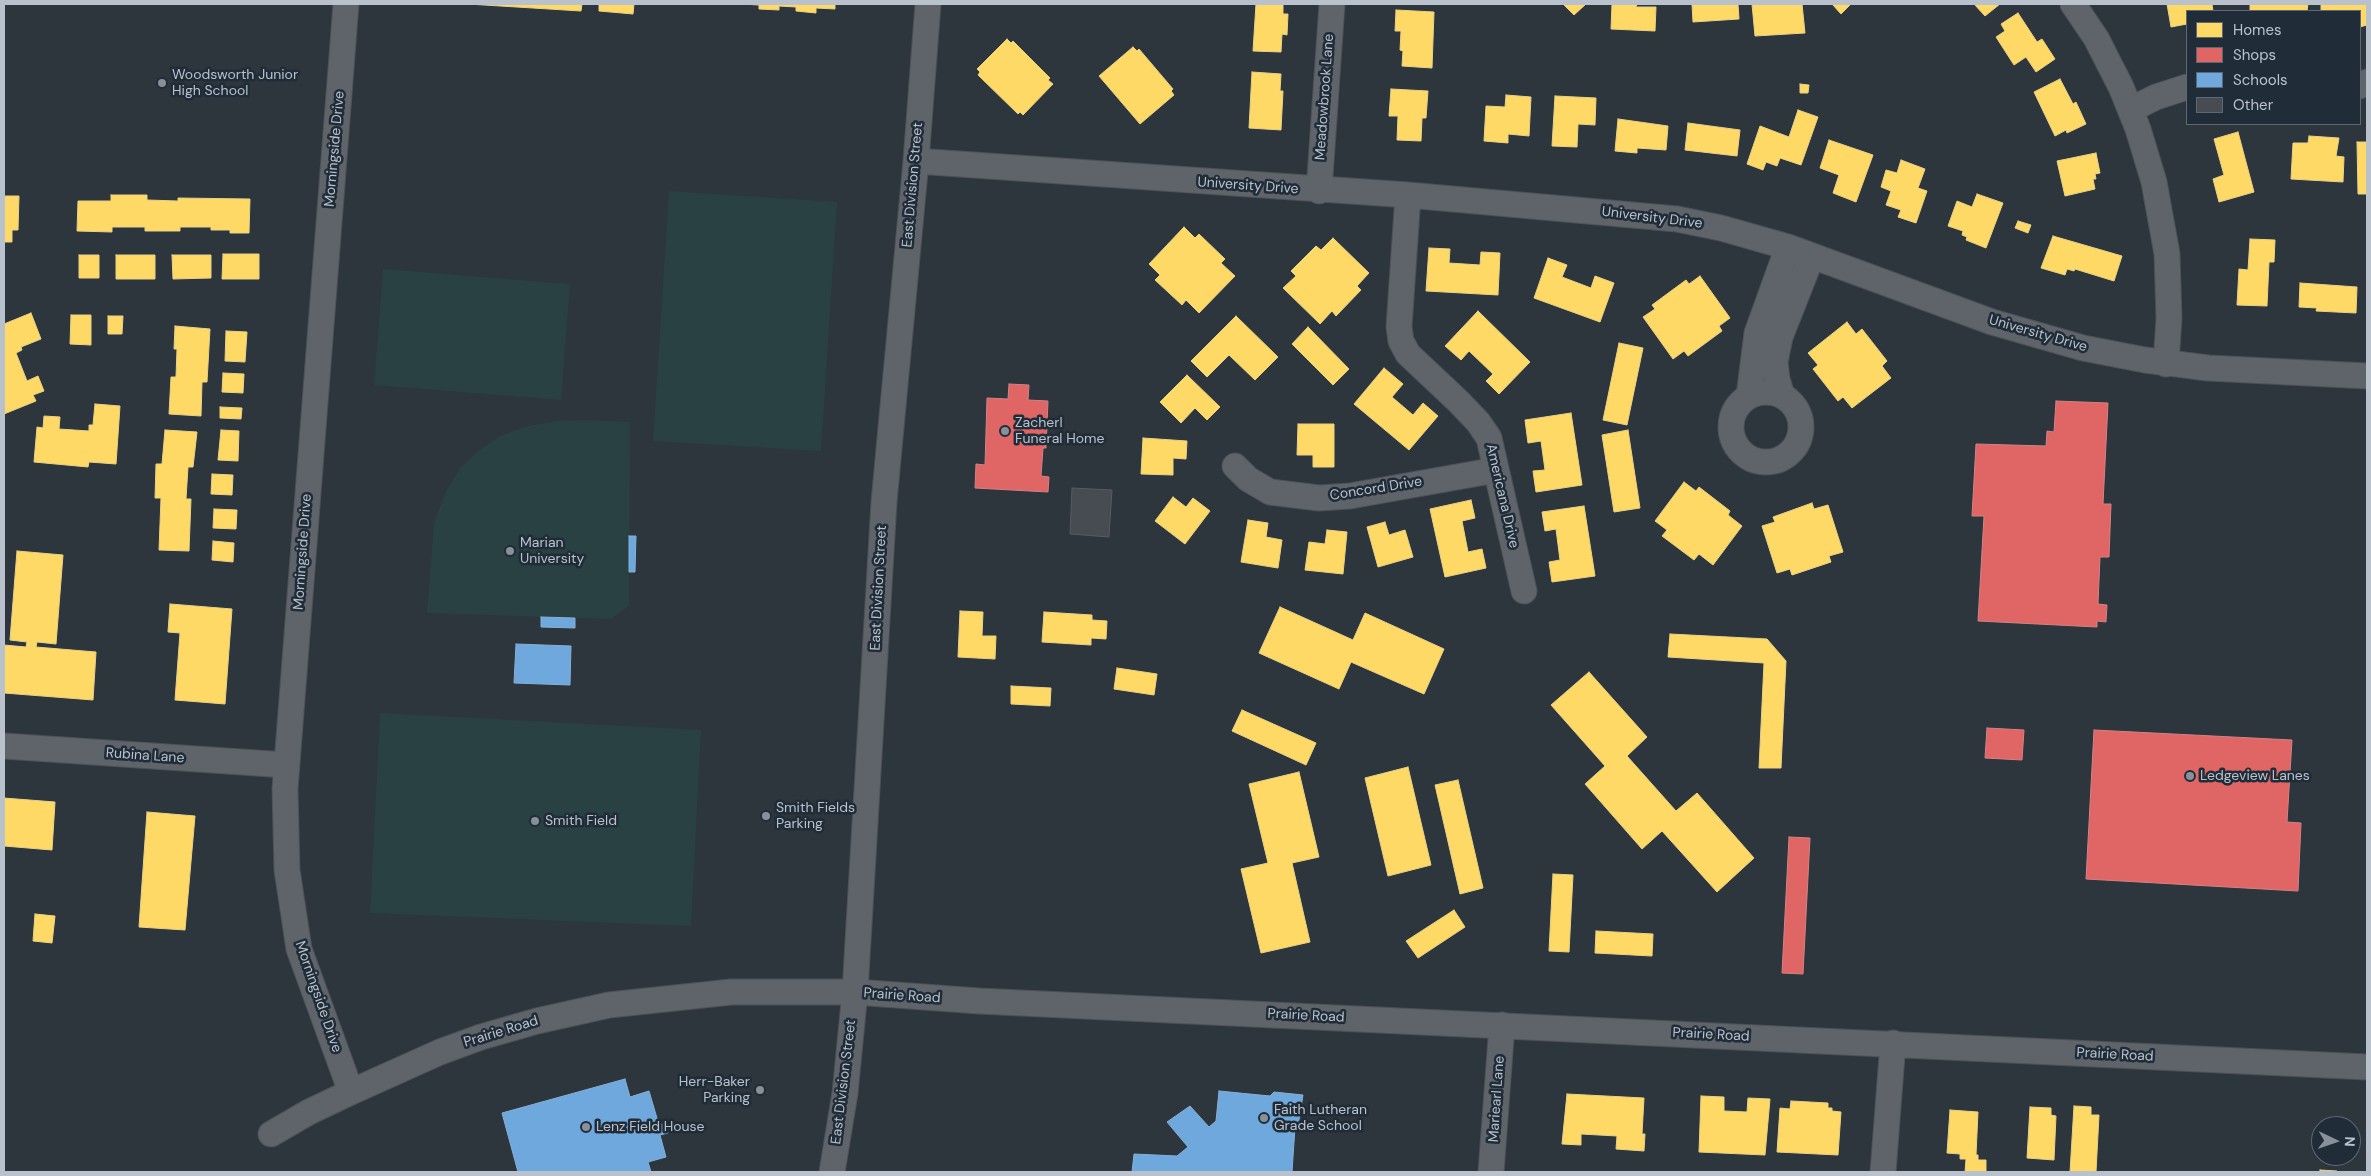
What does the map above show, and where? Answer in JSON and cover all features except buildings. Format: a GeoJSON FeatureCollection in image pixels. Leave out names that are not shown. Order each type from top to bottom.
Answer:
{"type":"FeatureCollection","features":[{"type":"Feature","properties":{"kind":"street","name":"Morningside Drive"},"geometry":{"type":"LineString","coordinates":[[346,4],[286,765],[286,847],[297,938],[305,967],[351,1092]]}},
{"type":"Feature","properties":{"kind":"street","name":"East Division Street"},"geometry":{"type":"LineString","coordinates":[[832,1172],[844,1093],[855,992],[884,502],[916,162],[928,4]]}},
{"type":"Feature","properties":{"kind":"street","name":"Meadowbrook Lane"},"geometry":{"type":"LineString","coordinates":[[1318,191],[1332,4]]}},
{"type":"Feature","properties":{"kind":"street"},"geometry":{"type":"LineString","coordinates":[[2073,4],[2109,62],[2132,112],[2154,182],[2164,236],[2169,300],[2166,364]]}},
{"type":"Feature","properties":{"kind":"street"},"geometry":{"type":"LineString","coordinates":[[2132,112],[2136,107],[2156,97],[2186,87]]}},
{"type":"Feature","properties":{"kind":"street","name":"University Drive"},"geometry":{"type":"LineString","coordinates":[[916,162],[1408,196],[1655,216],[1721,228],[1788,247],[2022,332],[2083,348],[2166,364],[2246,371],[2367,376]]}},
{"type":"Feature","properties":{"kind":"street","name":"Americana Drive"},"geometry":{"type":"LineString","coordinates":[[1408,196],[1399,327],[1401,341],[1408,354],[1478,422],[1488,438],[1524,591]]}},
{"type":"Feature","properties":{"kind":"street"},"geometry":{"type":"LineString","coordinates":[[1749,396],[1757,332],[1788,247]]}},
{"type":"Feature","properties":{"kind":"street"},"geometry":{"type":"LineString","coordinates":[[1782,396],[1775,362],[1780,337],[1812,256]]}},
{"type":"Feature","properties":{"kind":"street"},"geometry":{"type":"LineString","coordinates":[[1771,392],[1782,396],[1793,405],[1799,416],[1801,430],[1798,442],[1790,453],[1779,460],[1766,463],[1747,457],[1734,443],[1730,430],[1732,417],[1738,405],[1749,396],[1771,392]]}},
{"type":"Feature","properties":{"kind":"street","name":"Concord Drive"},"geometry":{"type":"LineString","coordinates":[[1235,466],[1248,479],[1270,492],[1319,498],[1350,496],[1496,470]]}},
{"type":"Feature","properties":{"kind":"street","name":"Rubina Lane"},"geometry":{"type":"LineString","coordinates":[[4,746],[286,765]]}},
{"type":"Feature","properties":{"kind":"street","name":"Prairie Road"},"geometry":{"type":"LineString","coordinates":[[271,1134],[309,1112],[351,1092],[440,1052],[481,1037],[546,1018],[609,1005],[731,992],[855,992],[978,1001],[2367,1067]]}},
{"type":"Feature","properties":{"kind":"street","name":"Mariearl Lane"},"geometry":{"type":"LineString","coordinates":[[1491,1172],[1502,1025]]}},
{"type":"Feature","properties":{"kind":"street"},"geometry":{"type":"LineString","coordinates":[[1883,1172],[1893,1043]]}},
{"type":"Feature","properties":{"kind":"green space"},"geometry":{"type":"Polygon","coordinates":[[[669,191],[837,202],[821,451],[653,441],[669,191]]]}},
{"type":"Feature","properties":{"kind":"green space"},"geometry":{"type":"Polygon","coordinates":[[[383,269],[570,284],[561,400],[374,385],[383,269]]]}},
{"type":"Feature","properties":{"kind":"green space"},"geometry":{"type":"Polygon","coordinates":[[[558,421],[630,422],[629,606],[611,619],[427,613],[434,523],[446,491],[460,468],[478,451],[500,436],[528,426],[558,421]]]}},
{"type":"Feature","properties":{"kind":"green space","name":"Smith Field"},"geometry":{"type":"Polygon","coordinates":[[[380,713],[701,730],[691,926],[370,913],[380,713]]]}},
{"type":"Feature","properties":{"kind":"place","name":"Woodsworth Junior High School"},"geometry":{"type":"Point","coordinates":[162,83]}},
{"type":"Feature","properties":{"kind":"place","name":"Zacherl Funeral Home"},"geometry":{"type":"Point","coordinates":[1005,431]}},
{"type":"Feature","properties":{"kind":"place","name":"Marian University"},"geometry":{"type":"Point","coordinates":[510,551]}},
{"type":"Feature","properties":{"kind":"place","name":"Ledgeview Lanes"},"geometry":{"type":"Point","coordinates":[2190,776]}},
{"type":"Feature","properties":{"kind":"place","name":"Smith Fields Parking"},"geometry":{"type":"Point","coordinates":[766,816]}},
{"type":"Feature","properties":{"kind":"place","name":"Smith Field"},"geometry":{"type":"Point","coordinates":[535,821]}},
{"type":"Feature","properties":{"kind":"place","name":"Herr-Baker Parking"},"geometry":{"type":"Point","coordinates":[760,1090]}},
{"type":"Feature","properties":{"kind":"place","name":"Faith Lutheran Grade School"},"geometry":{"type":"Point","coordinates":[1264,1118]}},
{"type":"Feature","properties":{"kind":"place","name":"Lenz Field House"},"geometry":{"type":"Point","coordinates":[586,1127]}}]}
